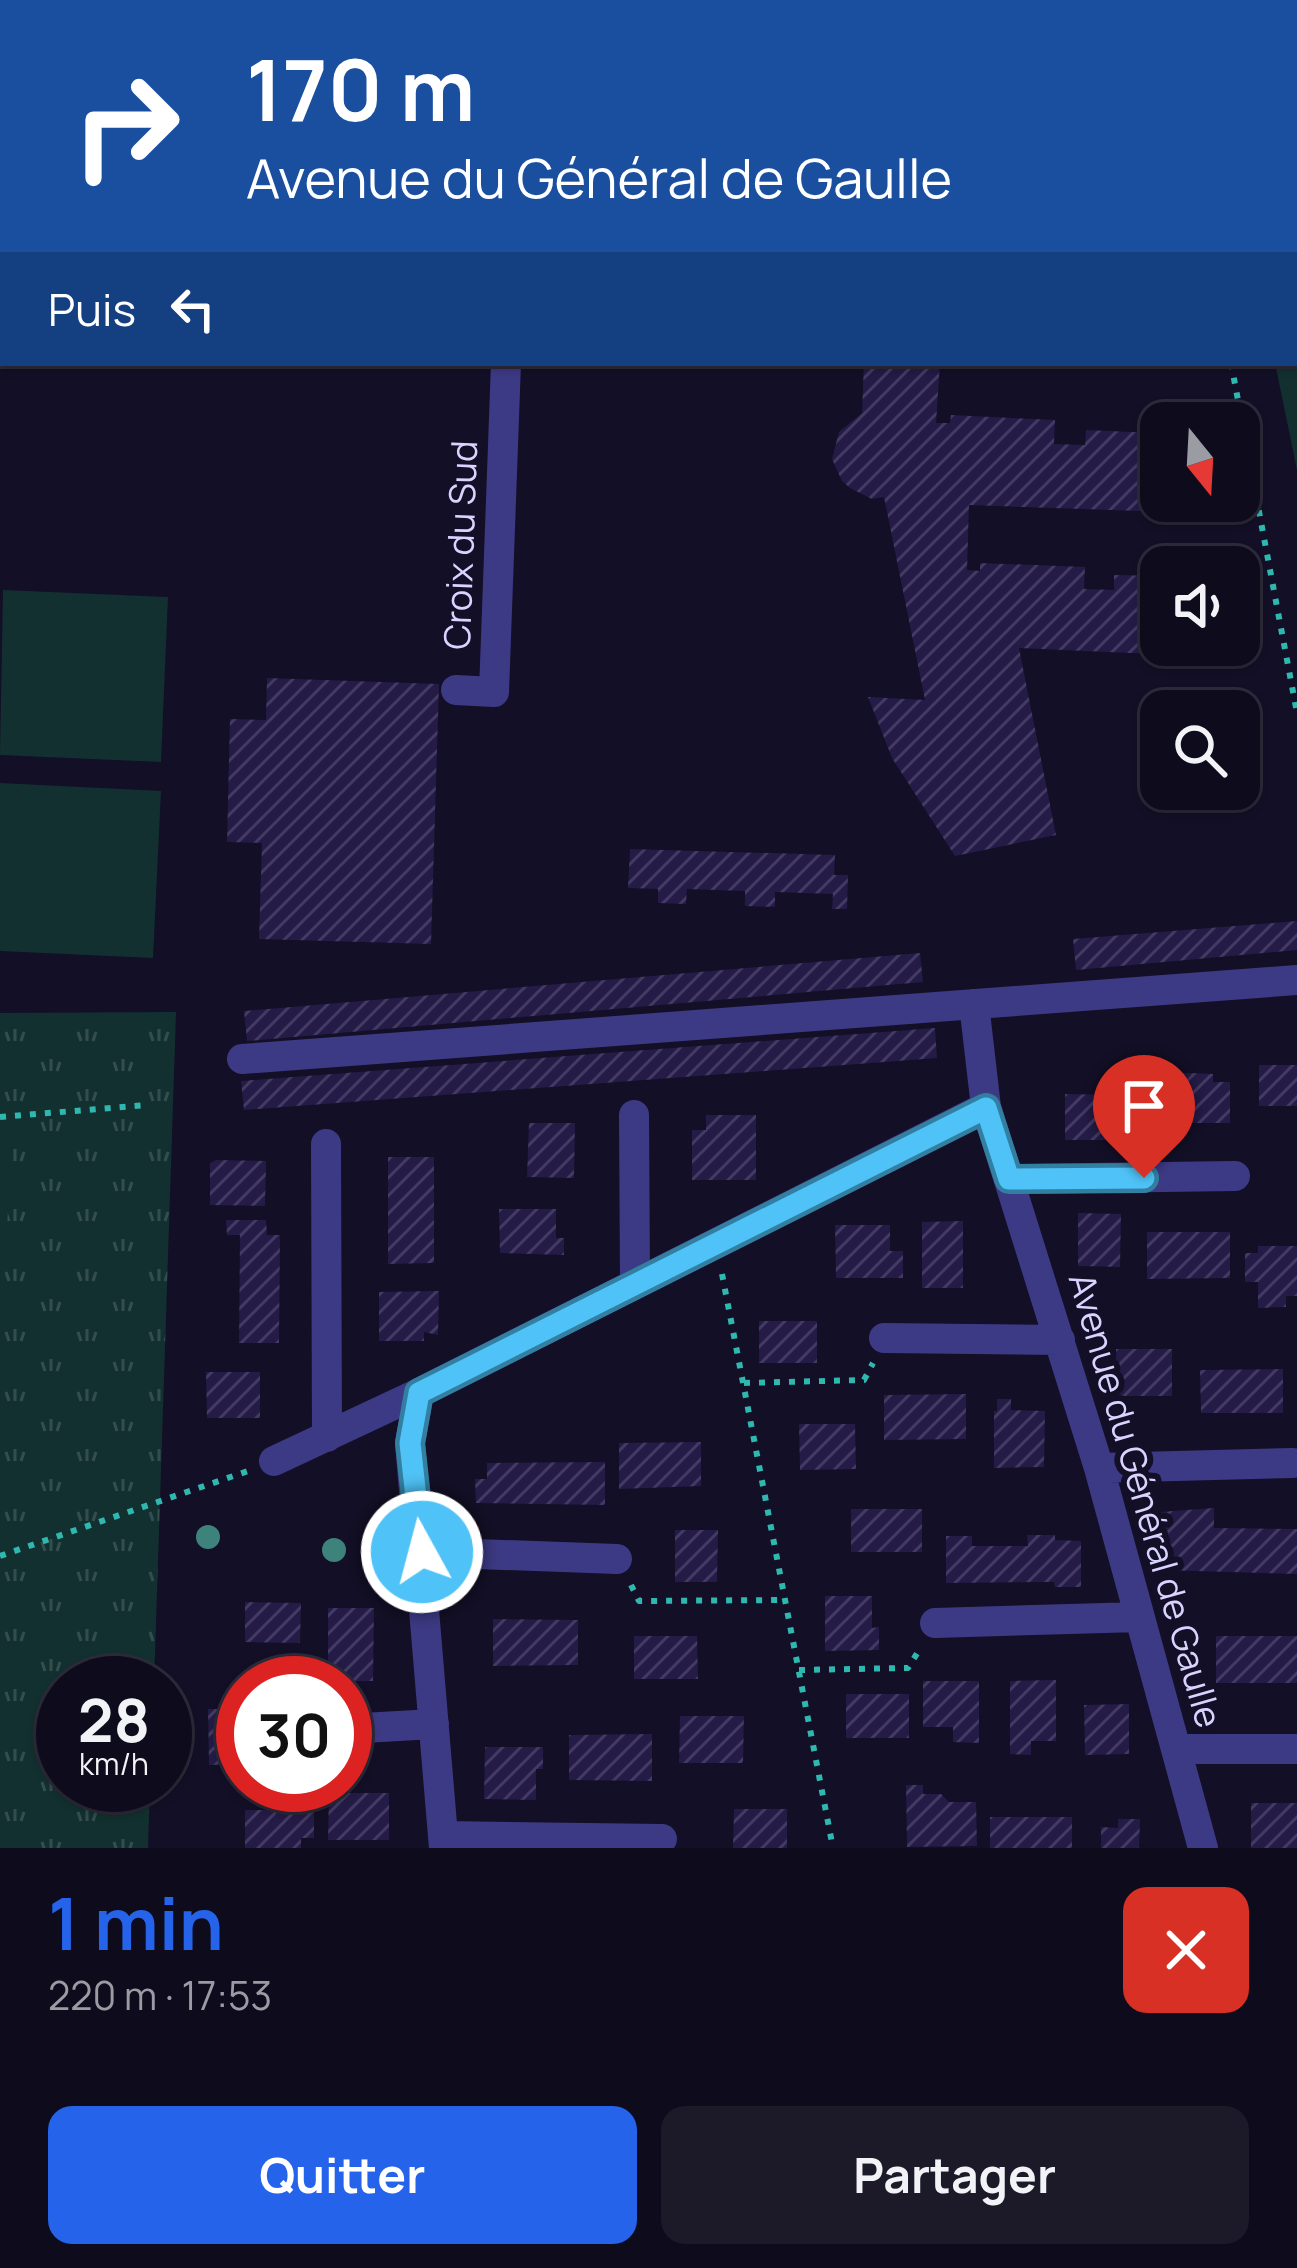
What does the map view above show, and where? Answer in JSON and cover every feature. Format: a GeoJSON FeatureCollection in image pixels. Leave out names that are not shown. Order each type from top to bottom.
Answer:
{"type":"FeatureCollection","features":[{"type":"Feature","properties":{"kind":"street","name":"Croix du Sud"},"geometry":{"type":"LineString","coordinates":[[456,690],[494,692],[506,366]]}},
{"type":"Feature","properties":{"kind":"street"},"geometry":{"type":"LineString","coordinates":[[242,1060],[1297,980]]}},
{"type":"Feature","properties":{"kind":"street","name":"Avenue du Général de Gaulle"},"geometry":{"type":"LineString","coordinates":[[974,1004],[986,1108],[1099,1468],[1204,1848]]}},
{"type":"Feature","properties":{"kind":"street"},"geometry":{"type":"LineString","coordinates":[[274,1461],[986,1108]]}},
{"type":"Feature","properties":{"kind":"street"},"geometry":{"type":"LineString","coordinates":[[634,1114],[635,1282]]}},
{"type":"Feature","properties":{"kind":"street"},"geometry":{"type":"LineString","coordinates":[[326,1144],[327,1437]]}},
{"type":"Feature","properties":{"kind":"street"},"geometry":{"type":"LineString","coordinates":[[1009,1179],[1235,1176]]}},
{"type":"Feature","properties":{"kind":"street"},"geometry":{"type":"LineString","coordinates":[[884,1338],[1060,1340]]}},
{"type":"Feature","properties":{"kind":"street"},"geometry":{"type":"LineString","coordinates":[[419,1393],[410,1443],[444,1842],[662,1839]]}},
{"type":"Feature","properties":{"kind":"street"},"geometry":{"type":"LineString","coordinates":[[1099,1468],[1293,1463]]}},
{"type":"Feature","properties":{"kind":"street"},"geometry":{"type":"LineString","coordinates":[[422,1552],[617,1559]]}},
{"type":"Feature","properties":{"kind":"street"},"geometry":{"type":"LineString","coordinates":[[934,1623],[1139,1617]]}},
{"type":"Feature","properties":{"kind":"street"},"geometry":{"type":"LineString","coordinates":[[372,1727],[434,1724]]}},
{"type":"Feature","properties":{"kind":"street"},"geometry":{"type":"LineString","coordinates":[[1178,1749],[1297,1749]]}},
{"type":"Feature","properties":{"kind":"path"},"geometry":{"type":"LineString","coordinates":[[1232,366],[1297,712]]}},
{"type":"Feature","properties":{"kind":"path"},"geometry":{"type":"LineString","coordinates":[[0,1117],[147,1105]]}},
{"type":"Feature","properties":{"kind":"path"},"geometry":{"type":"LineString","coordinates":[[716,1242],[833,1848]]}},
{"type":"Feature","properties":{"kind":"path"},"geometry":{"type":"LineString","coordinates":[[743,1382],[864,1380],[884,1338]]}},
{"type":"Feature","properties":{"kind":"path"},"geometry":{"type":"LineString","coordinates":[[0,1556],[274,1461]]}},
{"type":"Feature","properties":{"kind":"path"},"geometry":{"type":"LineString","coordinates":[[617,1559],[639,1601],[785,1600]]}},
{"type":"Feature","properties":{"kind":"path"},"geometry":{"type":"LineString","coordinates":[[799,1670],[908,1668],[934,1623]]}},
{"type":"Feature","properties":{"kind":"green space"},"geometry":{"type":"Polygon","coordinates":[[[1276,366],[1297,366],[1297,470],[1276,366]]]}},
{"type":"Feature","properties":{"kind":"green space"},"geometry":{"type":"Polygon","coordinates":[[[3,590],[168,597],[161,762],[0,755],[3,590]]]}},
{"type":"Feature","properties":{"kind":"green space"},"geometry":{"type":"Polygon","coordinates":[[[0,783],[161,791],[153,958],[0,951],[0,783]]]}},
{"type":"Feature","properties":{"kind":"green space"},"geometry":{"type":"Polygon","coordinates":[[[176,1012],[155,1656],[36,1656],[36,1812],[149,1812],[148,1848],[0,1848],[0,1013],[176,1012]]]}},
{"type":"Feature","properties":{"kind":"green space"},"geometry":{"type":"Polygon","coordinates":[[[0,1141],[11,1141],[6,1251],[0,1250],[0,1141]]]}},
{"type":"Feature","properties":{"kind":"building"},"geometry":{"type":"Polygon","coordinates":[[[864,366],[940,366],[936,423],[950,423],[951,415],[1055,420],[1054,444],[1085,445],[1086,430],[1140,432],[1140,511],[969,505],[967,570],[980,571],[980,563],[1085,567],[1084,589],[1114,590],[1114,575],[1140,576],[1140,653],[1019,648],[1056,835],[955,856],[892,758],[868,697],[925,700],[884,497],[872,499],[842,481],[832,459],[839,432],[862,413],[864,366]]]}},
{"type":"Feature","properties":{"kind":"building"},"geometry":{"type":"Polygon","coordinates":[[[267,678],[439,684],[431,944],[259,939],[262,843],[227,842],[230,719],[266,720],[267,678]]]}},
{"type":"Feature","properties":{"kind":"building"},"geometry":{"type":"Polygon","coordinates":[[[630,849],[835,855],[834,875],[848,875],[847,909],[832,909],[833,894],[775,892],[775,907],[745,906],[745,891],[687,889],[686,904],[658,903],[658,889],[628,888],[630,849]]]}},
{"type":"Feature","properties":{"kind":"building"},"geometry":{"type":"Polygon","coordinates":[[[1297,921],[1297,950],[1076,970],[1073,939],[1297,921]]]}},
{"type":"Feature","properties":{"kind":"building"},"geometry":{"type":"Polygon","coordinates":[[[920,953],[923,982],[247,1041],[244,1011],[920,953]]]}},
{"type":"Feature","properties":{"kind":"building"},"geometry":{"type":"Polygon","coordinates":[[[935,1028],[937,1058],[244,1110],[241,1081],[935,1028]]]}},
{"type":"Feature","properties":{"kind":"building"},"geometry":{"type":"Polygon","coordinates":[[[1259,1065],[1297,1065],[1297,1106],[1259,1106],[1259,1065]]]}},
{"type":"Feature","properties":{"kind":"building"},"geometry":{"type":"Polygon","coordinates":[[[1172,1074],[1213,1074],[1213,1082],[1230,1082],[1230,1123],[1149,1123],[1149,1083],[1172,1083],[1172,1074]]]}},
{"type":"Feature","properties":{"kind":"building"},"geometry":{"type":"Polygon","coordinates":[[[1065,1094],[1119,1095],[1119,1140],[1065,1140],[1065,1094]]]}},
{"type":"Feature","properties":{"kind":"building"},"geometry":{"type":"Polygon","coordinates":[[[706,1115],[756,1115],[756,1180],[692,1180],[692,1130],[706,1130],[706,1115]]]}},
{"type":"Feature","properties":{"kind":"building"},"geometry":{"type":"Polygon","coordinates":[[[529,1123],[575,1123],[574,1178],[527,1177],[529,1123]]]}},
{"type":"Feature","properties":{"kind":"building"},"geometry":{"type":"Polygon","coordinates":[[[388,1157],[434,1157],[434,1263],[388,1264],[388,1157]]]}},
{"type":"Feature","properties":{"kind":"building"},"geometry":{"type":"Polygon","coordinates":[[[266,1161],[265,1206],[210,1205],[210,1163],[266,1161]]]}},
{"type":"Feature","properties":{"kind":"building"},"geometry":{"type":"Polygon","coordinates":[[[499,1209],[556,1209],[556,1238],[564,1238],[564,1255],[500,1253],[499,1209]]]}},
{"type":"Feature","properties":{"kind":"building"},"geometry":{"type":"Polygon","coordinates":[[[1078,1213],[1121,1214],[1120,1267],[1078,1266],[1078,1213]]]}},
{"type":"Feature","properties":{"kind":"building"},"geometry":{"type":"Polygon","coordinates":[[[226,1220],[266,1220],[267,1235],[280,1235],[279,1343],[239,1343],[240,1235],[227,1235],[226,1220]]]}},
{"type":"Feature","properties":{"kind":"building"},"geometry":{"type":"Polygon","coordinates":[[[963,1221],[963,1288],[922,1288],[922,1222],[963,1221]]]}},
{"type":"Feature","properties":{"kind":"building"},"geometry":{"type":"Polygon","coordinates":[[[835,1225],[890,1225],[890,1251],[903,1251],[903,1278],[836,1278],[835,1225]]]}},
{"type":"Feature","properties":{"kind":"building"},"geometry":{"type":"Polygon","coordinates":[[[1147,1232],[1230,1232],[1230,1278],[1147,1279],[1147,1232]]]}},
{"type":"Feature","properties":{"kind":"building"},"geometry":{"type":"Polygon","coordinates":[[[1258,1246],[1297,1246],[1297,1296],[1286,1296],[1286,1307],[1258,1308],[1258,1282],[1245,1282],[1245,1253],[1258,1253],[1258,1246]]]}},
{"type":"Feature","properties":{"kind":"building"},"geometry":{"type":"Polygon","coordinates":[[[439,1291],[438,1335],[424,1332],[424,1341],[379,1341],[379,1292],[439,1291]]]}},
{"type":"Feature","properties":{"kind":"building"},"geometry":{"type":"Polygon","coordinates":[[[759,1321],[817,1321],[817,1363],[759,1363],[759,1321]]]}},
{"type":"Feature","properties":{"kind":"building"},"geometry":{"type":"Polygon","coordinates":[[[1116,1349],[1172,1349],[1172,1396],[1116,1396],[1116,1349]]]}},
{"type":"Feature","properties":{"kind":"building"},"geometry":{"type":"Polygon","coordinates":[[[1283,1369],[1283,1413],[1201,1413],[1200,1370],[1283,1369]]]}},
{"type":"Feature","properties":{"kind":"building"},"geometry":{"type":"Polygon","coordinates":[[[206,1372],[260,1372],[260,1418],[207,1418],[206,1372]]]}},
{"type":"Feature","properties":{"kind":"building"},"geometry":{"type":"Polygon","coordinates":[[[966,1394],[966,1439],[884,1440],[884,1395],[966,1394]]]}},
{"type":"Feature","properties":{"kind":"building"},"geometry":{"type":"Polygon","coordinates":[[[997,1399],[1011,1399],[1011,1410],[1045,1411],[1044,1467],[994,1468],[997,1399]]]}},
{"type":"Feature","properties":{"kind":"building"},"geometry":{"type":"Polygon","coordinates":[[[799,1424],[855,1424],[856,1469],[800,1470],[799,1424]]]}},
{"type":"Feature","properties":{"kind":"building"},"geometry":{"type":"Polygon","coordinates":[[[701,1442],[701,1486],[619,1489],[619,1443],[701,1442]]]}},
{"type":"Feature","properties":{"kind":"building"},"geometry":{"type":"Polygon","coordinates":[[[605,1462],[605,1505],[476,1503],[475,1479],[487,1479],[487,1463],[605,1462]]]}},
{"type":"Feature","properties":{"kind":"building"},"geometry":{"type":"Polygon","coordinates":[[[1214,1508],[1214,1528],[1297,1529],[1297,1574],[1160,1570],[1159,1512],[1214,1508]]]}},
{"type":"Feature","properties":{"kind":"building"},"geometry":{"type":"Polygon","coordinates":[[[851,1509],[922,1509],[922,1552],[851,1552],[851,1509]]]}},
{"type":"Feature","properties":{"kind":"building"},"geometry":{"type":"Polygon","coordinates":[[[675,1530],[718,1530],[717,1582],[675,1582],[675,1530]]]}},
{"type":"Feature","properties":{"kind":"building"},"geometry":{"type":"Polygon","coordinates":[[[1027,1535],[1081,1541],[1081,1587],[1055,1587],[1054,1582],[946,1583],[946,1536],[972,1536],[972,1546],[1028,1546],[1027,1535]]]}},
{"type":"Feature","properties":{"kind":"building"},"geometry":{"type":"Polygon","coordinates":[[[825,1596],[872,1596],[872,1628],[879,1627],[879,1650],[825,1651],[825,1596]]]}},
{"type":"Feature","properties":{"kind":"building"},"geometry":{"type":"Polygon","coordinates":[[[245,1602],[301,1603],[300,1643],[245,1642],[245,1602]]]}},
{"type":"Feature","properties":{"kind":"building"},"geometry":{"type":"Polygon","coordinates":[[[328,1608],[374,1608],[373,1681],[372,1656],[328,1656],[328,1608]]]}},
{"type":"Feature","properties":{"kind":"building"},"geometry":{"type":"Polygon","coordinates":[[[493,1619],[578,1620],[578,1665],[493,1666],[493,1619]]]}},
{"type":"Feature","properties":{"kind":"building"},"geometry":{"type":"Polygon","coordinates":[[[634,1636],[697,1636],[698,1679],[634,1679],[634,1636]]]}},
{"type":"Feature","properties":{"kind":"building"},"geometry":{"type":"Polygon","coordinates":[[[1216,1636],[1297,1636],[1297,1683],[1216,1683],[1216,1636]]]}},
{"type":"Feature","properties":{"kind":"building"},"geometry":{"type":"Polygon","coordinates":[[[1056,1680],[1056,1741],[1031,1741],[1031,1755],[1010,1754],[1010,1681],[1056,1680]]]}},
{"type":"Feature","properties":{"kind":"building"},"geometry":{"type":"Polygon","coordinates":[[[923,1681],[979,1681],[979,1743],[953,1742],[953,1727],[923,1727],[923,1681]]]}},
{"type":"Feature","properties":{"kind":"building"},"geometry":{"type":"Polygon","coordinates":[[[846,1694],[909,1694],[909,1738],[846,1738],[846,1694]]]}},
{"type":"Feature","properties":{"kind":"building"},"geometry":{"type":"Polygon","coordinates":[[[1129,1704],[1129,1754],[1085,1755],[1084,1705],[1129,1704]]]}},
{"type":"Feature","properties":{"kind":"building"},"geometry":{"type":"Polygon","coordinates":[[[208,1709],[216,1709],[216,1765],[209,1765],[208,1709]]]}},
{"type":"Feature","properties":{"kind":"building"},"geometry":{"type":"Polygon","coordinates":[[[680,1716],[744,1716],[743,1763],[679,1763],[680,1716]]]}},
{"type":"Feature","properties":{"kind":"building"},"geometry":{"type":"Polygon","coordinates":[[[652,1734],[652,1781],[569,1780],[569,1735],[652,1734]]]}},
{"type":"Feature","properties":{"kind":"building"},"geometry":{"type":"Polygon","coordinates":[[[485,1747],[543,1747],[543,1769],[536,1769],[536,1800],[484,1799],[485,1747]]]}},
{"type":"Feature","properties":{"kind":"building"},"geometry":{"type":"Polygon","coordinates":[[[906,1785],[923,1785],[923,1794],[941,1794],[949,1802],[976,1802],[977,1846],[907,1847],[906,1785]]]}},
{"type":"Feature","properties":{"kind":"building"},"geometry":{"type":"Polygon","coordinates":[[[372,1793],[389,1793],[389,1840],[328,1840],[329,1812],[372,1812],[372,1793]]]}},
{"type":"Feature","properties":{"kind":"building"},"geometry":{"type":"Polygon","coordinates":[[[1251,1803],[1297,1803],[1297,1848],[1251,1848],[1251,1803]]]}},
{"type":"Feature","properties":{"kind":"building"},"geometry":{"type":"Polygon","coordinates":[[[734,1809],[787,1809],[787,1848],[733,1848],[734,1809]]]}},
{"type":"Feature","properties":{"kind":"building"},"geometry":{"type":"Polygon","coordinates":[[[245,1812],[314,1812],[314,1838],[301,1838],[301,1848],[245,1848],[245,1812]]]}},
{"type":"Feature","properties":{"kind":"building"},"geometry":{"type":"Polygon","coordinates":[[[990,1817],[1072,1817],[1072,1848],[990,1848],[990,1817]]]}},
{"type":"Feature","properties":{"kind":"building"},"geometry":{"type":"Polygon","coordinates":[[[1118,1819],[1140,1819],[1139,1848],[1101,1848],[1101,1827],[1118,1828],[1118,1819]]]}},
{"type":"Feature","properties":{"kind":"route"},"geometry":{"type":"LineString","coordinates":[[422,1552],[410,1443],[419,1393],[986,1108],[1009,1179],[1144,1178]]}}]}
